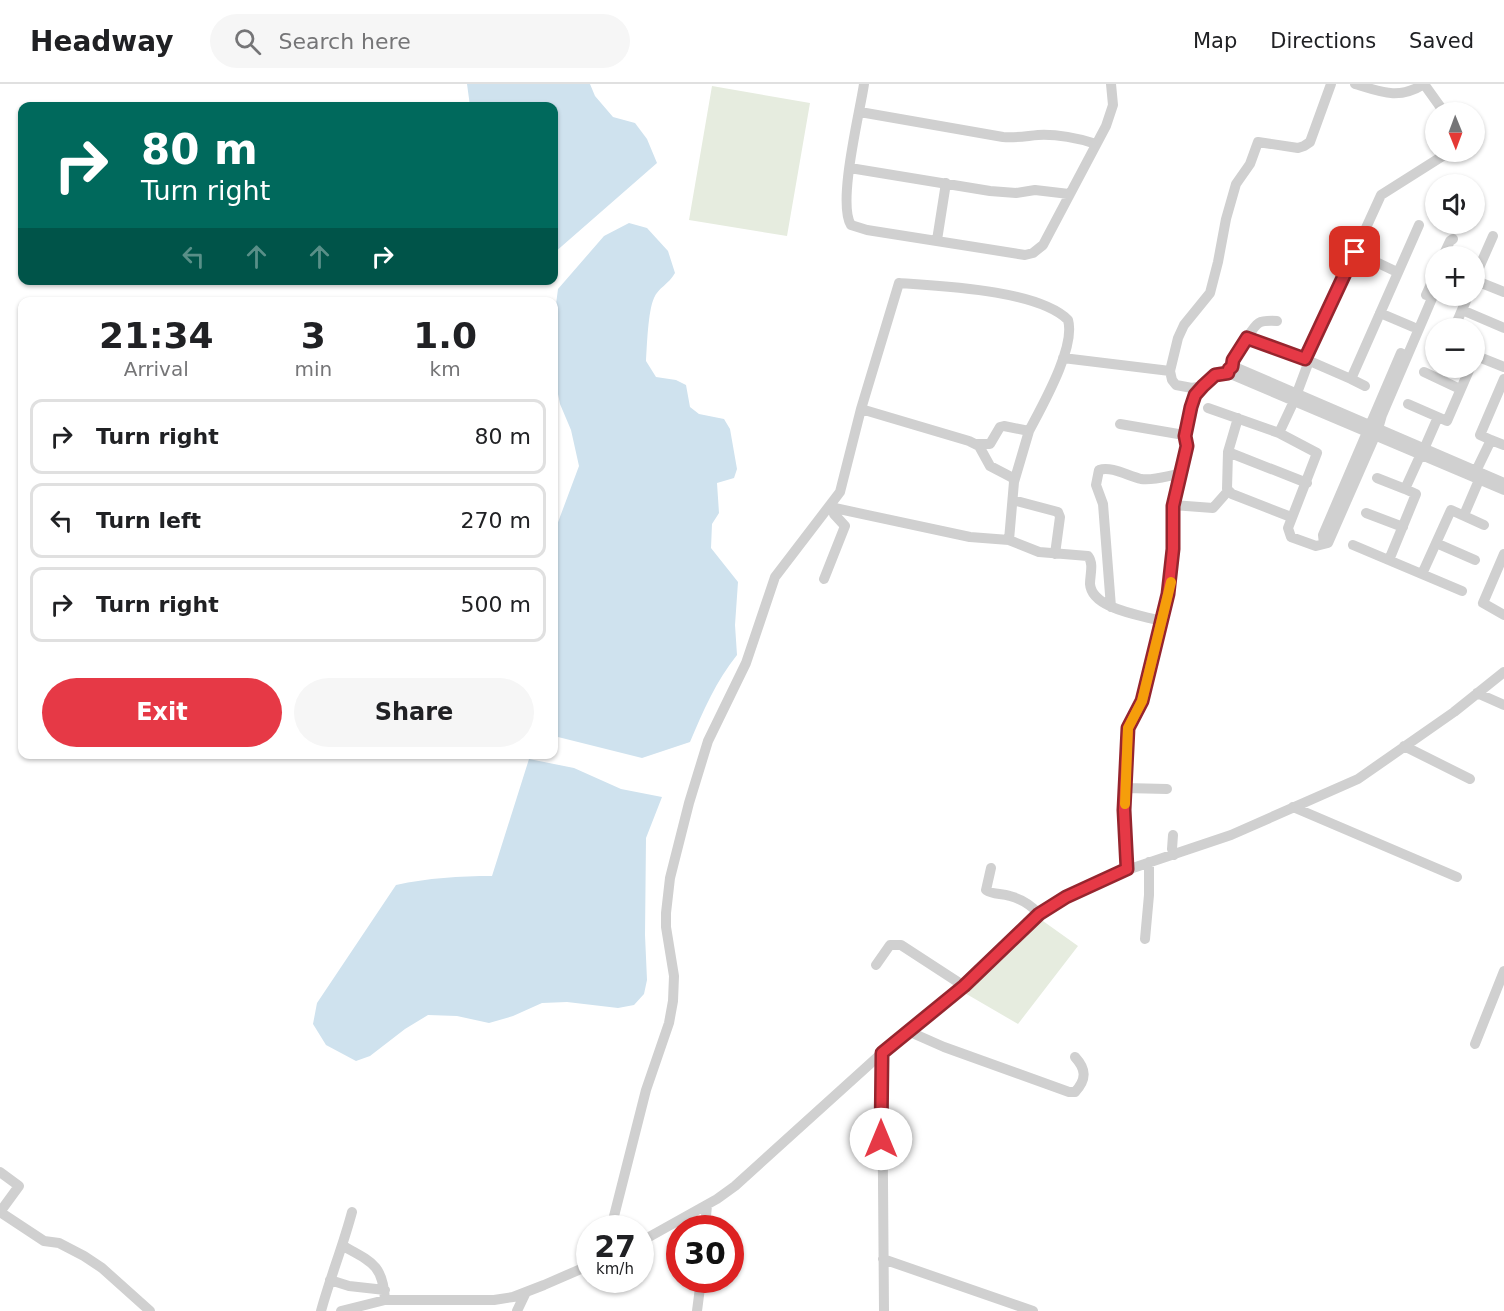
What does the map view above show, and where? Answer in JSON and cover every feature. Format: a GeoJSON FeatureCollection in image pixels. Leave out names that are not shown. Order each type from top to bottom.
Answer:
{"type":"FeatureCollection","features":[{"type":"Feature","properties":{"kind":"street"},"geometry":{"type":"LineString","coordinates":[[864,84],[850,168],[847,212],[851,225],[867,230],[1025,255],[1033,254],[1043,245],[1106,126],[1113,105],[1111,84]]}},
{"type":"Feature","properties":{"kind":"street"},"geometry":{"type":"LineString","coordinates":[[1203,386],[1192,388],[1176,385],[1170,371],[1178,338],[1184,325],[1210,293],[1236,184],[1251,164],[1256,144],[1260,141],[1298,148],[1310,142],[1331,84]]}},
{"type":"Feature","properties":{"kind":"street"},"geometry":{"type":"LineString","coordinates":[[1355,84],[1391,94],[1403,94],[1424,84],[1437,102]]}},
{"type":"Feature","properties":{"kind":"street"},"geometry":{"type":"LineString","coordinates":[[860,112],[1004,137],[1048,135],[1096,144]]}},
{"type":"Feature","properties":{"kind":"street"},"geometry":{"type":"LineString","coordinates":[[1279,433],[1295,398],[1307,360],[1382,195],[1433,162]]}},
{"type":"Feature","properties":{"kind":"street"},"geometry":{"type":"LineString","coordinates":[[850,168],[998,192],[1035,190],[1069,194]]}},
{"type":"Feature","properties":{"kind":"street"},"geometry":{"type":"LineString","coordinates":[[937,240],[946,183]]}},
{"type":"Feature","properties":{"kind":"street"},"geometry":{"type":"LineString","coordinates":[[1351,379],[1419,225]]}},
{"type":"Feature","properties":{"kind":"street"},"geometry":{"type":"LineString","coordinates":[[1485,253],[1492,236]]}},
{"type":"Feature","properties":{"kind":"street"},"geometry":{"type":"LineString","coordinates":[[1448,246],[1454,238],[1455,246]]}},
{"type":"Feature","properties":{"kind":"street"},"geometry":{"type":"LineString","coordinates":[[1355,252],[1397,272]]}},
{"type":"Feature","properties":{"kind":"street"},"geometry":{"type":"LineString","coordinates":[[614,1215],[646,1090],[669,1023],[674,976],[666,913],[672,867],[689,803],[708,741],[746,663],[775,577],[831,507],[840,492],[861,409],[899,283],[962,287],[994,292],[1040,304],[1061,313],[1068,320],[1063,358],[1029,431],[1014,482],[1009,540]]}},
{"type":"Feature","properties":{"kind":"street"},"geometry":{"type":"LineString","coordinates":[[1485,284],[1504,292]]}},
{"type":"Feature","properties":{"kind":"street"},"geometry":{"type":"LineString","coordinates":[[1396,374],[1425,302]]}},
{"type":"Feature","properties":{"kind":"street"},"geometry":{"type":"LineString","coordinates":[[1208,408],[1279,433],[1317,453],[1288,528],[1291,537],[1317,546],[1328,543],[1379,413],[1425,305]]}},
{"type":"Feature","properties":{"kind":"street"},"geometry":{"type":"LineString","coordinates":[[1459,318],[1464,306]]}},
{"type":"Feature","properties":{"kind":"street"},"geometry":{"type":"LineString","coordinates":[[1462,310],[1504,328]]}},
{"type":"Feature","properties":{"kind":"street"},"geometry":{"type":"LineString","coordinates":[[1380,313],[1413,327]]}},
{"type":"Feature","properties":{"kind":"street"},"geometry":{"type":"LineString","coordinates":[[1230,370],[1233,360],[1254,326],[1260,321],[1277,321]]}},
{"type":"Feature","properties":{"kind":"street"},"geometry":{"type":"LineString","coordinates":[[1247,338],[1307,360],[1365,387]]}},
{"type":"Feature","properties":{"kind":"street"},"geometry":{"type":"LineString","coordinates":[[1063,358],[1170,371]]}},
{"type":"Feature","properties":{"kind":"street"},"geometry":{"type":"LineString","coordinates":[[1485,360],[1504,368]]}},
{"type":"Feature","properties":{"kind":"street"},"geometry":{"type":"LineString","coordinates":[[1127,869],[1125,788],[1128,728],[1142,701],[1171,582],[1173,505],[1188,443],[1185,436],[1193,401],[1203,386],[1215,375],[1230,370],[1373,430],[1478,476],[1504,490]]}},
{"type":"Feature","properties":{"kind":"street"},"geometry":{"type":"LineString","coordinates":[[1424,372],[1461,389]]}},
{"type":"Feature","properties":{"kind":"street"},"geometry":{"type":"LineString","coordinates":[[1408,404],[1447,421],[1466,378]]}},
{"type":"Feature","properties":{"kind":"street"},"geometry":{"type":"LineString","coordinates":[[1504,379],[1499,404],[1480,435],[1504,445]]}},
{"type":"Feature","properties":{"kind":"street"},"geometry":{"type":"LineString","coordinates":[[861,409],[975,444],[990,444],[998,430],[1004,426],[1029,431]]}},
{"type":"Feature","properties":{"kind":"street"},"geometry":{"type":"LineString","coordinates":[[1405,489],[1438,417]]}},
{"type":"Feature","properties":{"kind":"street"},"geometry":{"type":"LineString","coordinates":[[1173,505],[1213,508],[1228,490],[1228,452],[1238,418]]}},
{"type":"Feature","properties":{"kind":"street"},"geometry":{"type":"LineString","coordinates":[[1120,424],[1185,436]]}},
{"type":"Feature","properties":{"kind":"street"},"geometry":{"type":"LineString","coordinates":[[1464,515],[1491,440]]}},
{"type":"Feature","properties":{"kind":"street"},"geometry":{"type":"LineString","coordinates":[[975,444],[979,446],[990,466],[1013,478],[1014,482]]}},
{"type":"Feature","properties":{"kind":"street"},"geometry":{"type":"LineString","coordinates":[[1228,452],[1307,483]]}},
{"type":"Feature","properties":{"kind":"street"},"geometry":{"type":"LineString","coordinates":[[1111,607],[1103,504],[1096,485],[1099,470],[1104,469],[1142,479],[1179,474]]}},
{"type":"Feature","properties":{"kind":"street"},"geometry":{"type":"LineString","coordinates":[[1478,476],[1504,483]]}},
{"type":"Feature","properties":{"kind":"street"},"geometry":{"type":"LineString","coordinates":[[1377,478],[1416,494],[1389,560]]}},
{"type":"Feature","properties":{"kind":"street"},"geometry":{"type":"LineString","coordinates":[[1228,490],[1291,517]]}},
{"type":"Feature","properties":{"kind":"street"},"geometry":{"type":"LineString","coordinates":[[1013,500],[1058,512],[1060,517],[1055,554]]}},
{"type":"Feature","properties":{"kind":"street"},"geometry":{"type":"LineString","coordinates":[[831,507],[970,537],[1009,540],[1039,552],[1088,556],[1091,563],[1090,586],[1102,602],[1111,607],[1161,621]]}},
{"type":"Feature","properties":{"kind":"street"},"geometry":{"type":"LineString","coordinates":[[824,579],[845,526],[831,507]]}},
{"type":"Feature","properties":{"kind":"street"},"geometry":{"type":"LineString","coordinates":[[1422,574],[1451,510],[1484,525]]}},
{"type":"Feature","properties":{"kind":"street"},"geometry":{"type":"LineString","coordinates":[[1366,513],[1403,527]]}},
{"type":"Feature","properties":{"kind":"street"},"geometry":{"type":"LineString","coordinates":[[1436,543],[1476,560]]}},
{"type":"Feature","properties":{"kind":"street"},"geometry":{"type":"LineString","coordinates":[[1353,545],[1462,591]]}},
{"type":"Feature","properties":{"kind":"street"},"geometry":{"type":"LineString","coordinates":[[1504,554],[1500,573],[1483,603],[1504,615]]}},
{"type":"Feature","properties":{"kind":"street"},"geometry":{"type":"LineString","coordinates":[[654,1234],[726,1193],[754,1170],[882,1053],[964,986],[1039,914],[1066,897],[1127,869],[1231,835],[1358,778],[1454,712],[1504,672]]}},
{"type":"Feature","properties":{"kind":"street"},"geometry":{"type":"LineString","coordinates":[[1477,693],[1504,705]]}},
{"type":"Feature","properties":{"kind":"street"},"geometry":{"type":"LineString","coordinates":[[1404,746],[1470,779]]}},
{"type":"Feature","properties":{"kind":"street"},"geometry":{"type":"LineString","coordinates":[[1125,788],[1167,789]]}},
{"type":"Feature","properties":{"kind":"street"},"geometry":{"type":"LineString","coordinates":[[1293,807],[1457,877]]}},
{"type":"Feature","properties":{"kind":"street"},"geometry":{"type":"LineString","coordinates":[[1173,835],[1174,855]]}},
{"type":"Feature","properties":{"kind":"street"},"geometry":{"type":"LineString","coordinates":[[1145,939],[1149,862]]}},
{"type":"Feature","properties":{"kind":"street"},"geometry":{"type":"LineString","coordinates":[[991,868],[986,890],[1010,896],[1031,906],[1039,914]]}},
{"type":"Feature","properties":{"kind":"street"},"geometry":{"type":"LineString","coordinates":[[876,965],[890,945],[901,945],[964,986]]}},
{"type":"Feature","properties":{"kind":"street"},"geometry":{"type":"LineString","coordinates":[[1475,1044],[1504,971]]}},
{"type":"Feature","properties":{"kind":"street"},"geometry":{"type":"LineString","coordinates":[[910,1032],[944,1047],[1069,1092],[1075,1092],[1078,1089],[1084,1072],[1084,1068],[1075,1057]]}},
{"type":"Feature","properties":{"kind":"street"},"geometry":{"type":"LineString","coordinates":[[882,1053],[884,1311]]}},
{"type":"Feature","properties":{"kind":"street"},"geometry":{"type":"LineString","coordinates":[[0,1172],[19,1186],[0,1212],[44,1241],[58,1243],[84,1256],[102,1268],[150,1311]]}},
{"type":"Feature","properties":{"kind":"street"},"geometry":{"type":"LineString","coordinates":[[706,1205],[706,1215]]}},
{"type":"Feature","properties":{"kind":"street"},"geometry":{"type":"LineString","coordinates":[[321,1311],[352,1212]]}},
{"type":"Feature","properties":{"kind":"street"},"geometry":{"type":"LineString","coordinates":[[343,1246],[376,1265],[384,1281],[385,1295]]}},
{"type":"Feature","properties":{"kind":"street"},"geometry":{"type":"LineString","coordinates":[[883,1259],[1033,1311]]}},
{"type":"Feature","properties":{"kind":"street"},"geometry":{"type":"LineString","coordinates":[[330,1280],[385,1295],[456,1306],[526,1292],[576,1271]]}},
{"type":"Feature","properties":{"kind":"street"},"geometry":{"type":"LineString","coordinates":[[517,1311],[526,1292]]}},
{"type":"Feature","properties":{"kind":"street"},"geometry":{"type":"LineString","coordinates":[[697,1311],[699,1293]]}},
{"type":"Feature","properties":{"kind":"street"},"geometry":{"type":"LineString","coordinates":[[341,1311],[385,1295]]}},
{"type":"Feature","properties":{"kind":"shaded area"},"geometry":{"type":"Polygon","coordinates":[[[712,86],[810,103],[787,236],[689,220],[712,86]]]}},
{"type":"Feature","properties":{"kind":"shaded area"},"geometry":{"type":"Polygon","coordinates":[[[1036,916],[1078,946],[1018,1024],[963,992],[1036,916]]]}},
{"type":"Feature","properties":{"kind":"water"},"geometry":{"type":"Polygon","coordinates":[[[467,84],[590,84],[595,96],[613,117],[635,123],[647,139],[657,163],[558,250],[558,102],[469,102],[467,84]]]}},
{"type":"Feature","properties":{"kind":"water"},"geometry":{"type":"Polygon","coordinates":[[[629,223],[647,228],[668,251],[675,273],[656,295],[652,304],[646,361],[656,377],[676,380],[686,385],[690,407],[699,414],[724,419],[730,429],[737,469],[734,478],[717,483],[719,513],[712,524],[711,548],[738,582],[735,625],[737,655],[716,686],[690,742],[642,758],[558,737],[558,522],[579,466],[571,430],[558,394],[557,297],[558,289],[604,236],[629,223]]]}},
{"type":"Feature","properties":{"kind":"water"},"geometry":{"type":"Polygon","coordinates":[[[529,759],[574,768],[621,789],[662,797],[646,838],[647,980],[644,994],[634,1005],[618,1008],[567,1002],[542,1003],[513,1016],[489,1023],[457,1016],[428,1015],[405,1029],[370,1056],[356,1061],[326,1045],[313,1024],[317,1003],[396,885],[444,878],[492,876],[529,759]]]}},
{"type":"Feature","properties":{"kind":"slow traffic"},"geometry":{"type":"LineString","coordinates":[[1125,804],[1128,728],[1142,701],[1171,582]]}},
{"type":"Feature","properties":{"kind":"route"},"geometry":{"type":"LineString","coordinates":[[881,1139],[882,1053],[964,986],[1039,914],[1066,897],[1127,869],[1124,810],[1128,728],[1142,701],[1171,582],[1173,506],[1188,441],[1185,436],[1195,395],[1215,375],[1228,373],[1235,356],[1247,338],[1305,359],[1355,252]]}}]}
